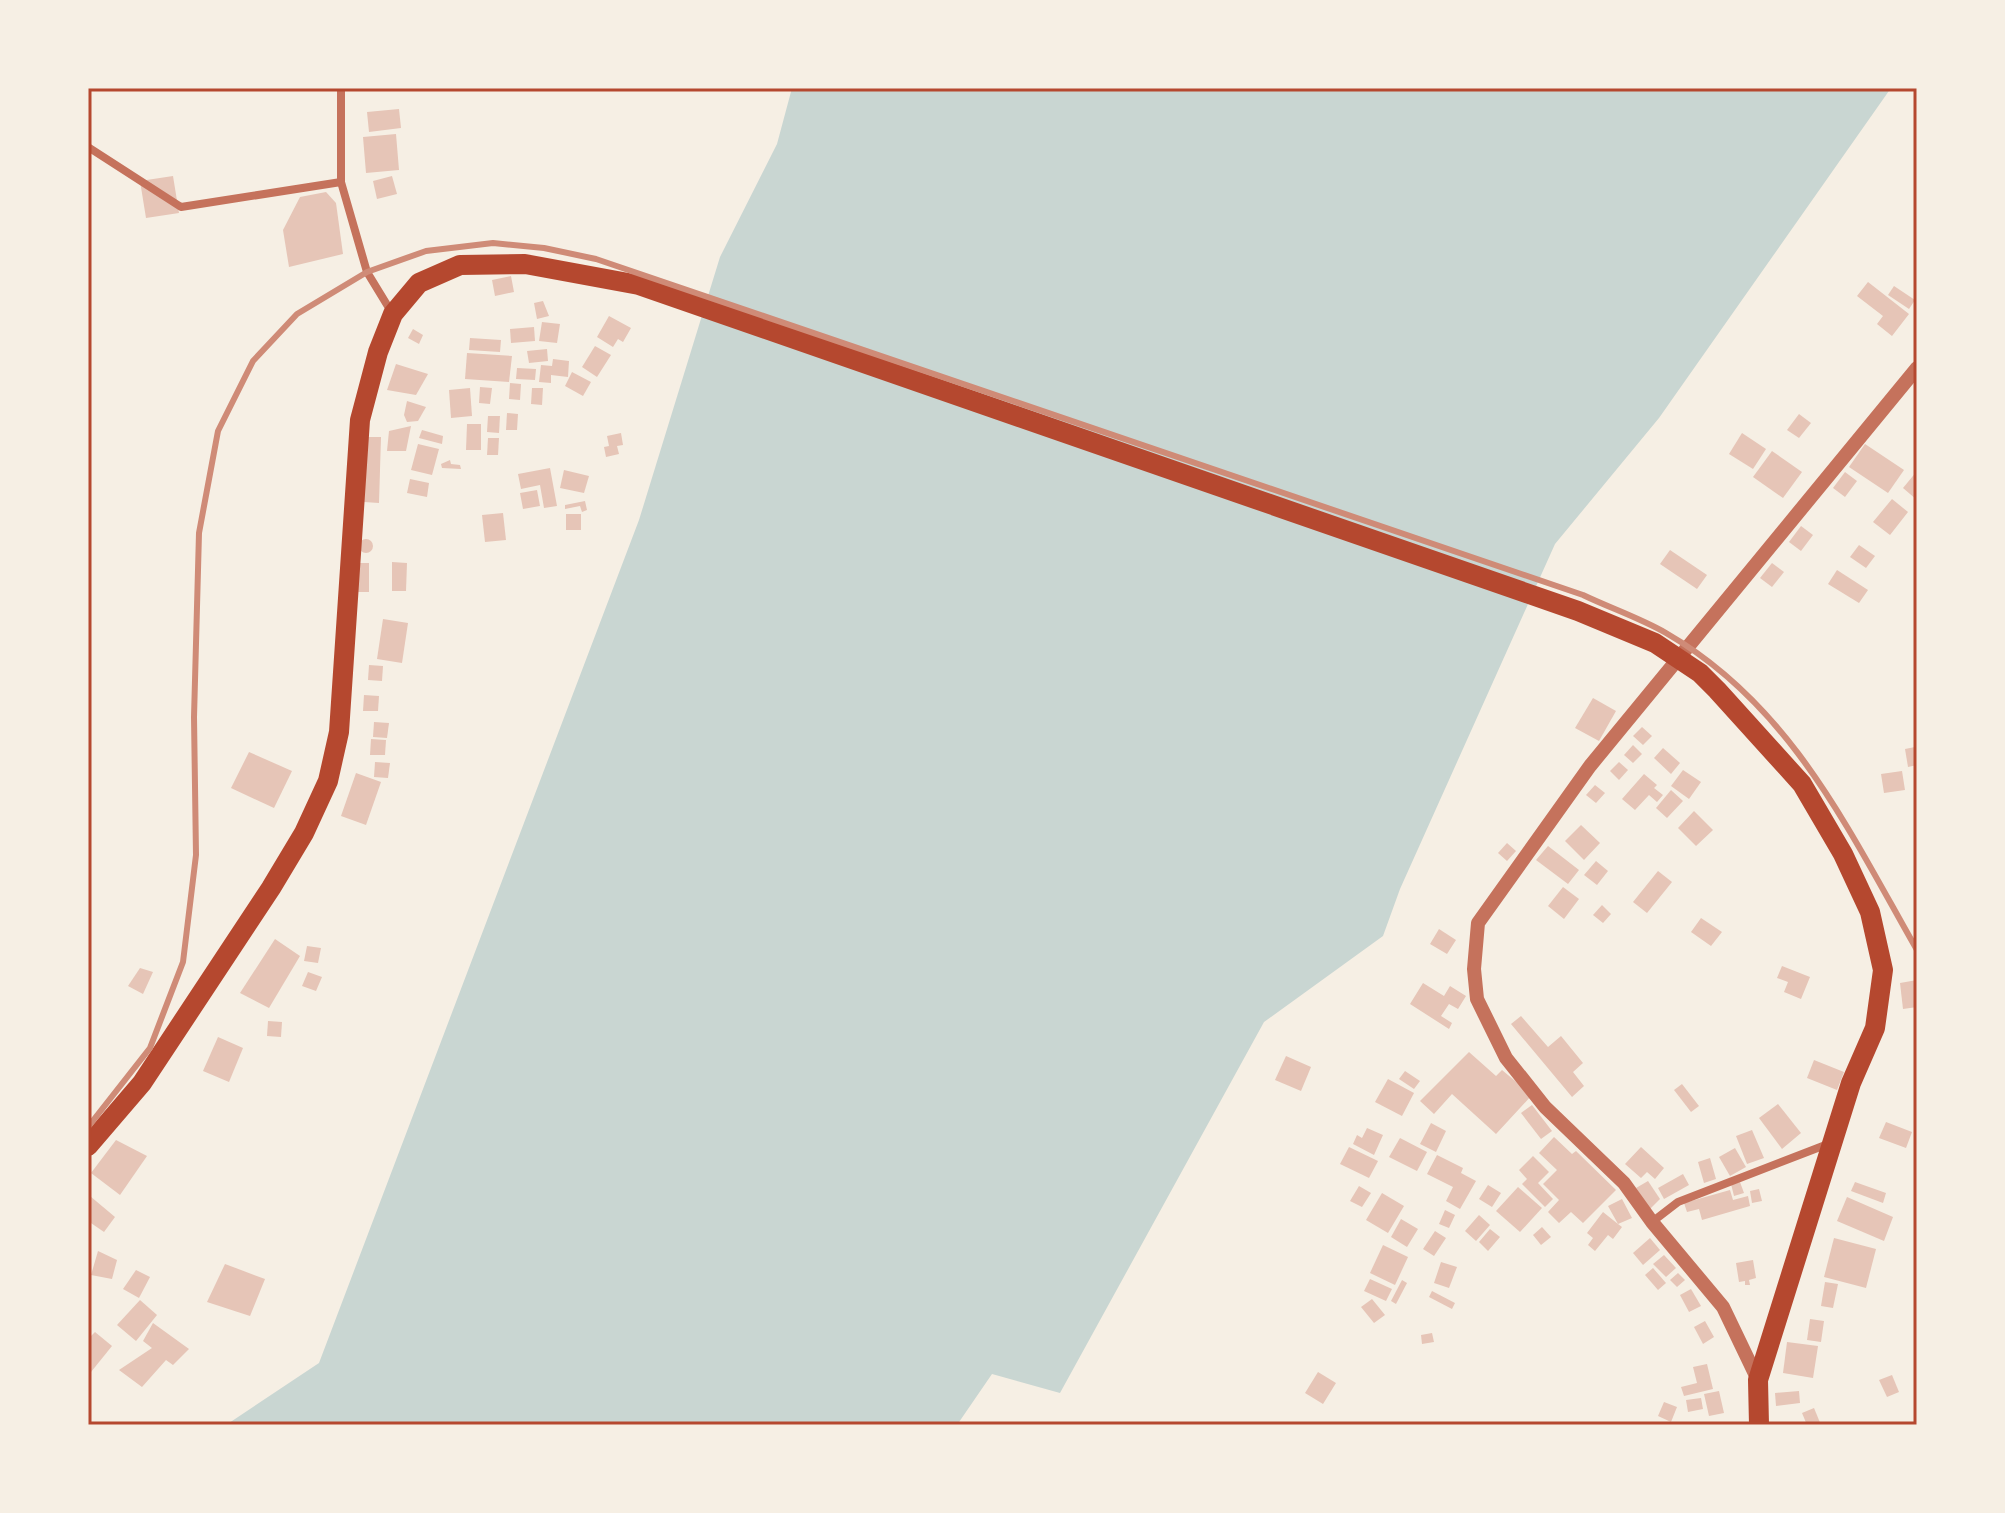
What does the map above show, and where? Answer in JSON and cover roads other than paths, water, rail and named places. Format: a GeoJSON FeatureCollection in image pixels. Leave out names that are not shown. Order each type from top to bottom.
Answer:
{"type":"FeatureCollection","features":[{"type":"Feature","properties":{"kind":"main road"},"geometry":{"type":"LineString","coordinates":[[88,1146],[142,1083],[237,940],[304,833],[328,781],[339,732],[360,420],[378,352],[393,314],[419,283],[460,265],[525,264],[639,285],[1578,611],[1655,643],[1700,673],[1802,784],[1843,854],[1870,912],[1883,970],[1875,1028],[1851,1083],[1758,1380],[1759,1425]]}},
{"type":"Feature","properties":{"kind":"street"},"geometry":{"type":"LineString","coordinates":[[341,88],[341,182],[367,272],[393,314]]}},
{"type":"Feature","properties":{"kind":"street"},"geometry":{"type":"LineString","coordinates":[[88,147],[181,207],[341,182]]}},
{"type":"Feature","properties":{"kind":"street"},"geometry":{"type":"LineString","coordinates":[[1758,1380],[1723,1307],[1652,1222],[1624,1183],[1545,1107],[1506,1058],[1477,999],[1474,969],[1478,923],[1590,766],[1917,368]]}},
{"type":"Feature","properties":{"kind":"street"},"geometry":{"type":"LineString","coordinates":[[1652,1222],[1678,1202],[1832,1142]]}},
{"type":"Feature","properties":{"kind":"railway"},"geometry":{"type":"LineString","coordinates":[[88,1127],[150,1048],[183,962],[196,855],[194,717],[199,533],[218,431],[253,361],[297,314],[367,272],[426,251],[493,243],[544,248],[596,259],[1583,595],[1656,628],[1710,662],[1748,696],[1782,734],[1841,816],[1917,950]]}}]}
